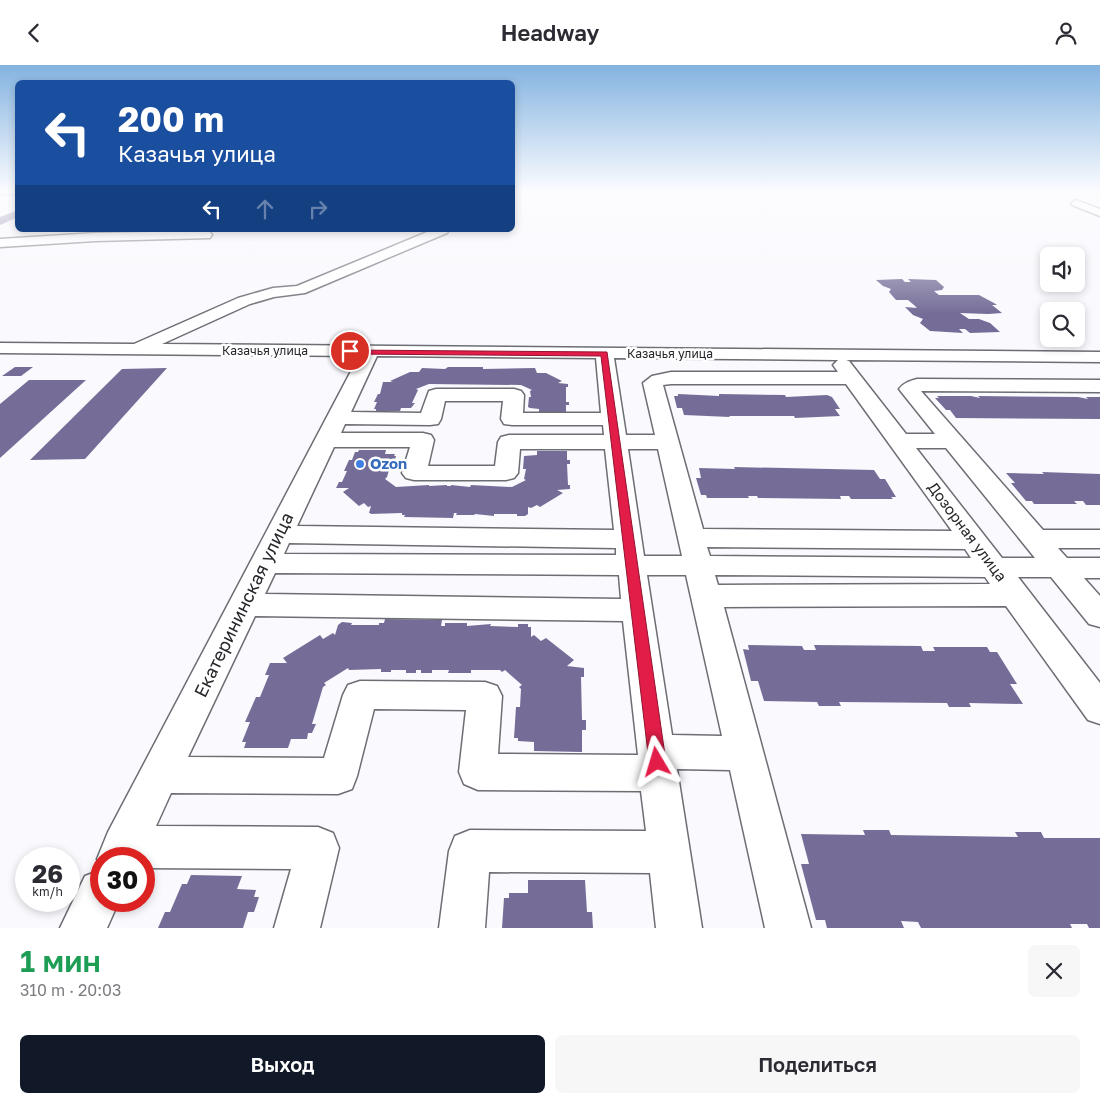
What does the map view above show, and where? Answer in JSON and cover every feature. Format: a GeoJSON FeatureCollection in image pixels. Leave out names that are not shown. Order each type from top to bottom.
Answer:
{"type":"FeatureCollection","features":[{"type":"Feature","properties":{"kind":"street"},"geometry":{"type":"LineString","coordinates":[[135,350],[244,301],[300,290],[436,233]]}},
{"type":"Feature","properties":{"kind":"street"},"geometry":{"type":"LineString","coordinates":[[0,243],[95,237],[206,235]]}},
{"type":"Feature","properties":{"kind":"street","name":"Казачья улица"},"geometry":{"type":"LineString","coordinates":[[0,348],[1100,357]]}},
{"type":"Feature","properties":{"kind":"street","name":"Екатерининская улица"},"geometry":{"type":"LineString","coordinates":[[123,847],[370,352]]}},
{"type":"Feature","properties":{"kind":"street"},"geometry":{"type":"LineString","coordinates":[[604,353],[679,928]]}},
{"type":"Feature","properties":{"kind":"street","name":"Дозорная улица"},"geometry":{"type":"LineString","coordinates":[[834,355],[1100,709]]}},
{"type":"Feature","properties":{"kind":"street"},"geometry":{"type":"LineString","coordinates":[[788,928],[653,383],[659,380],[851,378]]}},
{"type":"Feature","properties":{"kind":"street"},"geometry":{"type":"LineString","coordinates":[[1094,603],[1060,568],[909,391],[910,387],[917,385],[1100,386]]}},
{"type":"Feature","properties":{"kind":"street"},"geometry":{"type":"LineString","coordinates":[[331,429],[430,419],[436,395],[514,395],[512,419],[614,431],[667,442]]}},
{"type":"Feature","properties":{"kind":"street"},"geometry":{"type":"LineString","coordinates":[[331,429],[423,440],[414,473],[506,473],[509,442],[614,431]]}},
{"type":"Feature","properties":{"kind":"street"},"geometry":{"type":"LineString","coordinates":[[898,441],[952,441]]}},
{"type":"Feature","properties":{"kind":"street"},"geometry":{"type":"LineString","coordinates":[[279,535],[630,552]]}},
{"type":"Feature","properties":{"kind":"street"},"geometry":{"type":"LineString","coordinates":[[1035,539],[1100,539]]}},
{"type":"Feature","properties":{"kind":"street"},"geometry":{"type":"LineString","coordinates":[[265,563],[630,552],[695,552],[973,540]]}},
{"type":"Feature","properties":{"kind":"street"},"geometry":{"type":"LineString","coordinates":[[695,552],[994,567],[1100,568]]}},
{"type":"Feature","properties":{"kind":"street"},"geometry":{"type":"LineString","coordinates":[[705,596],[1015,595]]}},
{"type":"Feature","properties":{"kind":"street"},"geometry":{"type":"LineString","coordinates":[[244,605],[638,610]]}},
{"type":"Feature","properties":{"kind":"street"},"geometry":{"type":"LineString","coordinates":[[159,775],[338,776],[360,695],[485,696],[478,772],[657,762],[745,753]]}},
{"type":"Feature","properties":{"kind":"street"},"geometry":{"type":"LineString","coordinates":[[155,852],[318,848],[296,928]]}},
{"type":"Feature","properties":{"kind":"street"},"geometry":{"type":"LineString","coordinates":[[462,928],[470,851],[669,852]]}},
{"type":"Feature","properties":{"kind":"street"},"geometry":{"type":"LineString","coordinates":[[83,928],[91,912]]}},
{"type":"Feature","properties":{"kind":"building"},"geometry":{"type":"Polygon","coordinates":[[[902,279],[905,282],[911,282],[908,279],[936,280],[944,287],[942,290],[934,291],[939,295],[979,295],[994,303],[997,305],[992,305],[1002,313],[960,313],[969,319],[979,319],[990,323],[1000,332],[970,333],[965,329],[959,329],[963,333],[930,331],[920,323],[923,319],[913,315],[905,307],[917,308],[914,305],[908,300],[896,300],[889,292],[891,289],[883,286],[876,280],[902,279]]]}},
{"type":"Feature","properties":{"kind":"building"},"geometry":{"type":"Polygon","coordinates":[[[15,367],[33,367],[21,376],[2,376],[15,367]]]}},
{"type":"Feature","properties":{"kind":"building"},"geometry":{"type":"Polygon","coordinates":[[[448,367],[483,367],[483,369],[535,368],[537,373],[546,373],[562,381],[558,383],[568,384],[568,387],[566,387],[566,402],[569,402],[569,405],[566,405],[566,412],[539,412],[539,409],[528,407],[529,397],[531,397],[530,391],[532,390],[521,385],[429,384],[416,389],[418,390],[412,403],[415,403],[411,408],[401,408],[400,411],[376,411],[374,409],[377,402],[374,402],[378,394],[380,394],[383,382],[393,382],[390,381],[410,372],[419,372],[422,368],[445,369],[448,367]]]}},
{"type":"Feature","properties":{"kind":"building"},"geometry":{"type":"Polygon","coordinates":[[[167,368],[85,459],[30,460],[122,369],[167,368]]]}},
{"type":"Feature","properties":{"kind":"building"},"geometry":{"type":"Polygon","coordinates":[[[29,380],[86,380],[0,458],[0,404],[29,380]]]}},
{"type":"Feature","properties":{"kind":"building"},"geometry":{"type":"Polygon","coordinates":[[[678,394],[719,396],[719,394],[785,395],[786,397],[827,395],[832,397],[840,409],[835,409],[840,416],[795,418],[794,416],[730,417],[684,415],[682,408],[677,408],[674,396],[678,396],[678,394]]]}},
{"type":"Feature","properties":{"kind":"building"},"geometry":{"type":"Polygon","coordinates":[[[937,396],[971,396],[980,398],[978,396],[1078,397],[1088,399],[1086,397],[1100,397],[1100,419],[956,418],[950,410],[946,410],[935,398],[939,398],[937,396]]]}},
{"type":"Feature","properties":{"kind":"building"},"geometry":{"type":"Polygon","coordinates":[[[359,450],[386,450],[385,454],[395,454],[395,460],[392,460],[385,479],[396,487],[451,485],[470,487],[471,485],[512,487],[526,480],[524,479],[526,469],[523,469],[524,456],[537,455],[537,451],[567,451],[567,460],[570,460],[570,464],[567,464],[568,485],[570,485],[570,489],[557,490],[563,493],[540,507],[537,505],[531,508],[528,507],[528,514],[525,516],[517,516],[517,514],[494,514],[494,516],[456,515],[457,513],[454,513],[453,518],[404,517],[405,515],[402,515],[402,513],[370,514],[371,506],[368,507],[364,503],[359,506],[343,492],[349,488],[336,488],[339,482],[342,482],[349,460],[352,460],[355,452],[359,450]]]}},
{"type":"Feature","properties":{"kind":"building"},"geometry":{"type":"Polygon","coordinates":[[[734,467],[874,470],[880,479],[885,479],[896,497],[891,497],[893,499],[851,499],[849,496],[840,496],[841,499],[758,498],[757,496],[748,496],[749,498],[707,498],[706,495],[701,495],[696,478],[701,478],[699,468],[735,469],[734,467]]]}},
{"type":"Feature","properties":{"kind":"building"},"geometry":{"type":"Polygon","coordinates":[[[1042,472],[1100,474],[1100,505],[1086,505],[1083,501],[1074,501],[1077,504],[1034,504],[1032,501],[1026,501],[1011,483],[1015,483],[1006,473],[1044,474],[1042,472]]]}},
{"type":"Feature","properties":{"kind":"building"},"geometry":{"type":"Polygon","coordinates":[[[385,619],[442,620],[441,626],[445,626],[445,623],[467,623],[467,626],[491,624],[490,626],[518,627],[518,624],[528,624],[528,627],[531,627],[531,637],[534,635],[541,641],[546,638],[574,660],[567,666],[584,668],[584,677],[581,677],[582,720],[586,720],[586,730],[582,730],[582,752],[534,751],[534,742],[518,741],[518,738],[514,738],[516,707],[520,707],[521,689],[519,687],[522,685],[505,670],[502,672],[500,670],[471,670],[471,673],[448,673],[449,670],[432,670],[432,673],[421,673],[421,670],[416,670],[416,673],[406,673],[406,670],[381,672],[381,669],[349,670],[348,668],[324,683],[326,685],[323,687],[312,724],[316,724],[312,733],[308,733],[307,739],[291,739],[288,748],[244,748],[246,742],[242,742],[250,722],[245,722],[256,697],[260,697],[269,675],[265,675],[270,663],[287,663],[283,658],[320,635],[323,639],[333,633],[335,635],[338,625],[342,622],[352,623],[351,625],[379,625],[379,623],[384,623],[385,619]]]}},
{"type":"Feature","properties":{"kind":"building"},"geometry":{"type":"Polygon","coordinates":[[[748,645],[802,646],[804,650],[816,650],[814,645],[921,646],[923,651],[935,651],[933,647],[987,647],[990,652],[997,652],[1017,684],[1010,684],[1023,704],[969,703],[971,707],[949,707],[947,703],[839,702],[841,706],[819,706],[817,702],[764,701],[758,681],[751,681],[743,649],[749,650],[748,645]]]}},
{"type":"Feature","properties":{"kind":"building"},"geometry":{"type":"Polygon","coordinates":[[[863,830],[889,830],[891,835],[1018,837],[1015,832],[1041,832],[1044,838],[1100,838],[1100,928],[1089,928],[1087,924],[1070,924],[1072,928],[921,928],[918,922],[901,921],[904,928],[827,928],[825,920],[816,920],[801,864],[809,864],[801,834],[865,835],[863,830]]]}},
{"type":"Feature","properties":{"kind":"building"},"geometry":{"type":"Polygon","coordinates":[[[191,875],[242,876],[237,889],[256,890],[254,897],[259,897],[254,912],[248,912],[243,928],[158,928],[165,912],[170,912],[182,884],[187,884],[191,875]]]}},
{"type":"Feature","properties":{"kind":"building"},"geometry":{"type":"Polygon","coordinates":[[[528,880],[585,880],[587,912],[592,912],[593,928],[502,928],[504,898],[509,898],[509,893],[528,893],[528,880]]]}},
{"type":"Feature","properties":{"kind":"place","name":"Ozon"},"geometry":{"type":"Point","coordinates":[360,464]}},
{"type":"Feature","properties":{"kind":"route"},"geometry":{"type":"LineString","coordinates":[[350,351],[604,353],[657,762]]}}]}
